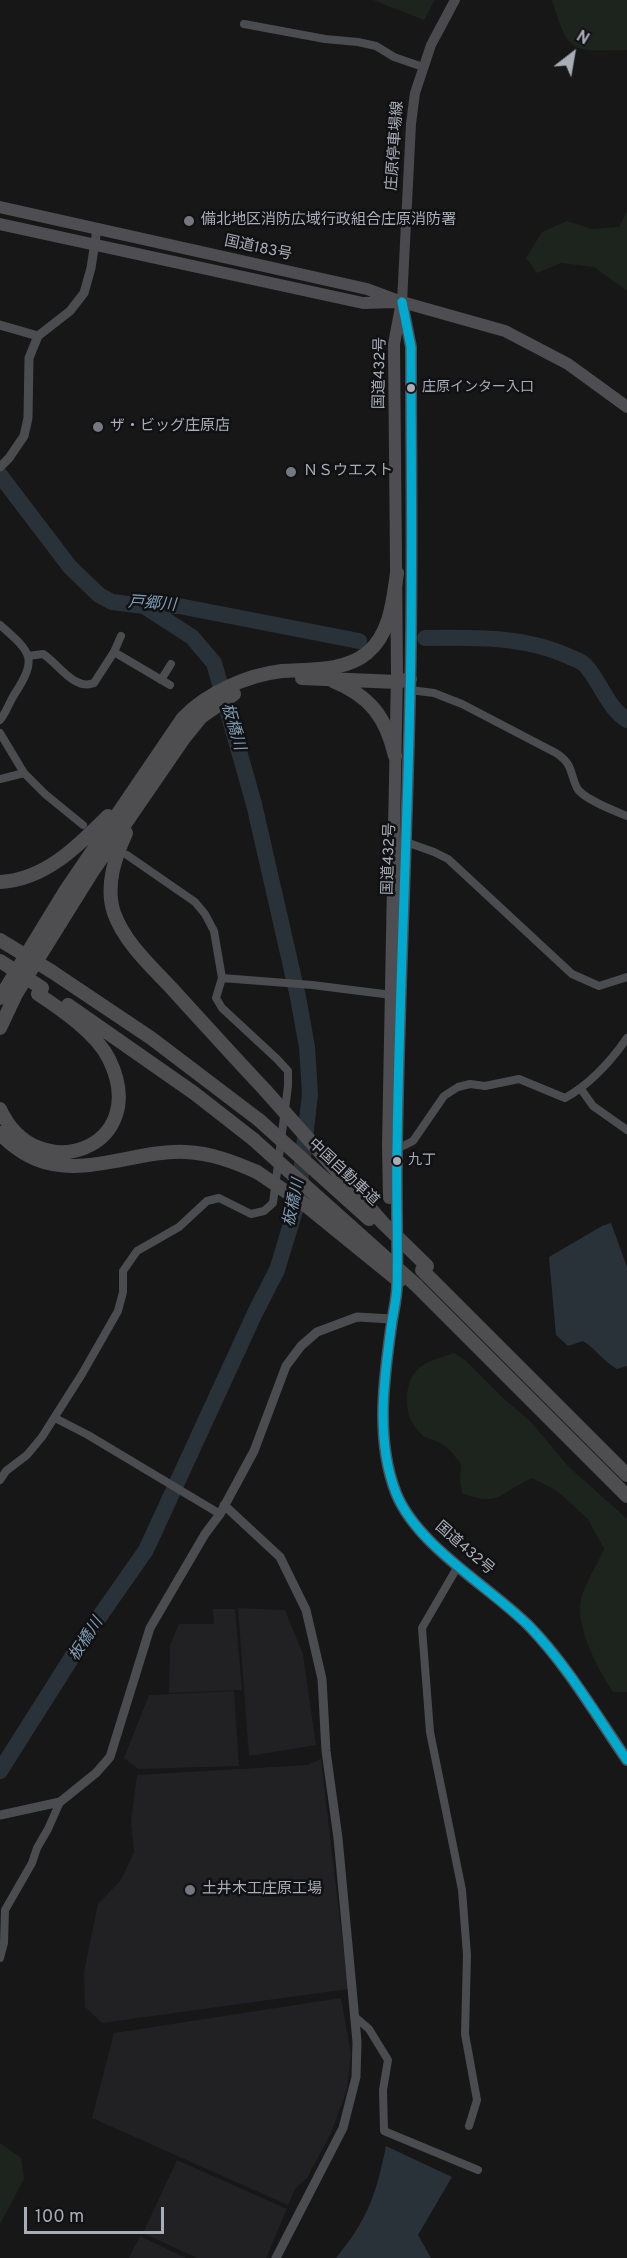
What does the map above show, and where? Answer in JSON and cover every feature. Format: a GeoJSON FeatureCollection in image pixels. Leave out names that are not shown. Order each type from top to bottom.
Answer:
{"type":"FeatureCollection","features":[{"type":"Feature","properties":{"kind":"highway","name":"国道183号"},"geometry":{"type":"LineString","coordinates":[[0,207],[367,289],[402,302],[505,331],[568,364],[627,408]]}},
{"type":"Feature","properties":{"kind":"highway","name":"国道183号"},"geometry":{"type":"LineString","coordinates":[[0,224],[363,303],[402,302]]}},
{"type":"Feature","properties":{"kind":"highway","name":"国道432号"},"geometry":{"type":"LineString","coordinates":[[392,1319],[388,1145],[395,756],[404,681],[397,573],[394,344],[402,302]]}},
{"type":"Feature","properties":{"kind":"highway","name":"国道432号"},"geometry":{"type":"LineString","coordinates":[[402,302],[411,347],[404,681],[406,842],[397,1149],[398,1291],[392,1319],[384,1395],[384,1433],[388,1466],[397,1495],[412,1521],[458,1566],[500,1598],[532,1629],[562,1666],[627,1760]]}},
{"type":"Feature","properties":{"kind":"highway"},"geometry":{"type":"LineString","coordinates":[[317,673],[357,659],[375,645],[388,620],[397,573]]}},
{"type":"Feature","properties":{"kind":"highway"},"geometry":{"type":"LineString","coordinates":[[0,1028],[22,984],[92,872],[174,729],[246,680],[279,671],[404,681]]}},
{"type":"Feature","properties":{"kind":"highway"},"geometry":{"type":"LineString","coordinates":[[317,673],[343,685],[369,703],[387,727],[395,756]]}},
{"type":"Feature","properties":{"kind":"highway"},"geometry":{"type":"LineString","coordinates":[[0,882],[32,875],[61,859],[136,797]]}},
{"type":"Feature","properties":{"kind":"highway"},"geometry":{"type":"LineString","coordinates":[[0,998],[66,890],[136,797]]}},
{"type":"Feature","properties":{"kind":"highway"},"geometry":{"type":"LineString","coordinates":[[136,797],[111,882],[114,912],[129,939],[425,1268]]}},
{"type":"Feature","properties":{"kind":"highway","name":"中国自動車道"},"geometry":{"type":"LineString","coordinates":[[0,940],[51,971],[169,1051],[259,1120],[425,1268],[503,1351],[627,1475]]}},
{"type":"Feature","properties":{"kind":"highway"},"geometry":{"type":"LineString","coordinates":[[0,961],[79,1024],[108,1058],[119,1091],[118,1109],[112,1125],[92,1146],[80,1151],[65,1153],[43,1148],[22,1138],[11,1127],[0,1109]]}},
{"type":"Feature","properties":{"kind":"highway"},"geometry":{"type":"LineString","coordinates":[[0,969],[127,1045],[254,1139],[414,1288],[627,1496]]}},
{"type":"Feature","properties":{"kind":"highway"},"geometry":{"type":"LineString","coordinates":[[0,1132],[18,1149],[31,1157],[63,1165],[82,1166],[163,1153],[187,1152],[214,1156],[257,1172],[303,1203],[414,1288]]}},
{"type":"Feature","properties":{"kind":"main road","name":"庄原停車場線"},"geometry":{"type":"LineString","coordinates":[[402,302],[411,124],[415,93],[431,45],[455,0]]}},
{"type":"Feature","properties":{"kind":"street"},"geometry":{"type":"LineString","coordinates":[[244,24],[314,38],[376,46],[394,57],[423,67]]}},
{"type":"Feature","properties":{"kind":"street"},"geometry":{"type":"LineString","coordinates":[[0,466],[9,458],[24,436],[28,418],[29,358],[38,336],[70,311],[84,293],[91,268],[97,229]]}},
{"type":"Feature","properties":{"kind":"street"},"geometry":{"type":"LineString","coordinates":[[0,324],[38,336]]}},
{"type":"Feature","properties":{"kind":"street"},"geometry":{"type":"LineString","coordinates":[[0,625],[21,644],[28,656],[28,674],[0,720]]}},
{"type":"Feature","properties":{"kind":"street"},"geometry":{"type":"LineString","coordinates":[[28,656],[42,654],[73,680],[89,685],[94,683],[114,652],[121,636]]}},
{"type":"Feature","properties":{"kind":"street"},"geometry":{"type":"LineString","coordinates":[[114,652],[170,685]]}},
{"type":"Feature","properties":{"kind":"street"},"geometry":{"type":"LineString","coordinates":[[161,680],[171,664]]}},
{"type":"Feature","properties":{"kind":"street"},"geometry":{"type":"LineString","coordinates":[[404,681],[462,704],[556,753],[570,766],[577,788],[582,795],[627,816]]}},
{"type":"Feature","properties":{"kind":"street"},"geometry":{"type":"LineString","coordinates":[[0,733],[24,773],[45,794],[83,825]]}},
{"type":"Feature","properties":{"kind":"street"},"geometry":{"type":"LineString","coordinates":[[0,778],[24,773]]}},
{"type":"Feature","properties":{"kind":"street"},"geometry":{"type":"LineString","coordinates":[[406,842],[448,859],[573,974],[599,986],[627,977]]}},
{"type":"Feature","properties":{"kind":"street"},"geometry":{"type":"LineString","coordinates":[[0,1480],[6,1471],[27,1455],[55,1418],[118,1311],[123,1292],[123,1271],[137,1251],[179,1227],[207,1201],[219,1198],[251,1214],[264,1211],[273,1203],[288,1071],[222,1008],[216,998],[222,978],[214,931],[205,914],[195,902],[127,855]]}},
{"type":"Feature","properties":{"kind":"street"},"geometry":{"type":"LineString","coordinates":[[222,978],[312,985],[392,995]]}},
{"type":"Feature","properties":{"kind":"street"},"geometry":{"type":"LineString","coordinates":[[397,1149],[413,1141],[444,1095],[458,1087],[470,1084],[485,1086],[519,1079],[565,1098],[581,1089],[608,1062],[627,1038]]}},
{"type":"Feature","properties":{"kind":"street"},"geometry":{"type":"LineString","coordinates":[[581,1089],[593,1106],[627,1130]]}},
{"type":"Feature","properties":{"kind":"street"},"geometry":{"type":"LineString","coordinates":[[0,1815],[60,1802],[96,1773],[110,1757],[150,1628],[205,1534],[222,1510],[254,1451],[286,1366],[301,1346],[317,1332],[357,1317],[392,1319]]}},
{"type":"Feature","properties":{"kind":"street"},"geometry":{"type":"LineString","coordinates":[[55,1418],[222,1510],[261,1538],[279,1557],[288,1571],[306,1610],[322,1679],[326,1751],[338,1838],[358,2061],[343,2128],[276,2258]]}},
{"type":"Feature","properties":{"kind":"street"},"geometry":{"type":"LineString","coordinates":[[458,1566],[422,1628],[430,1732],[462,1890],[467,1955],[465,2034],[477,2100],[469,2126]]}},
{"type":"Feature","properties":{"kind":"street"},"geometry":{"type":"LineString","coordinates":[[0,1958],[4,1943],[5,1910],[32,1863],[60,1802]]}},
{"type":"Feature","properties":{"kind":"street"},"geometry":{"type":"LineString","coordinates":[[355,2017],[369,2029],[388,2060],[383,2090],[384,2131],[478,2170]]}},
{"type":"Feature","properties":{"kind":"shaded area"},"geometry":{"type":"Polygon","coordinates":[[[373,0],[435,0],[424,20],[373,0]]]}},
{"type":"Feature","properties":{"kind":"shaded area"},"geometry":{"type":"Polygon","coordinates":[[[552,0],[627,0],[627,50],[594,50],[575,46],[563,32],[552,0]]]}},
{"type":"Feature","properties":{"kind":"shaded area"},"geometry":{"type":"Polygon","coordinates":[[[627,212],[627,291],[594,267],[561,263],[537,273],[526,258],[542,232],[567,221],[592,229],[619,227],[627,212]]]}},
{"type":"Feature","properties":{"kind":"shaded area"},"geometry":{"type":"Polygon","coordinates":[[[611,1223],[627,1267],[627,1366],[617,1369],[583,1341],[568,1346],[556,1335],[549,1257],[611,1223]]]}},
{"type":"Feature","properties":{"kind":"shaded area"},"geometry":{"type":"Polygon","coordinates":[[[454,1353],[465,1360],[530,1421],[569,1467],[627,1519],[627,1692],[613,1692],[588,1646],[581,1620],[582,1596],[604,1549],[588,1519],[556,1490],[532,1478],[492,1499],[462,1493],[461,1464],[454,1454],[436,1441],[424,1437],[412,1422],[409,1416],[407,1394],[414,1373],[427,1363],[454,1353]]]}},
{"type":"Feature","properties":{"kind":"shaded area"},"geometry":{"type":"Polygon","coordinates":[[[238,1608],[285,1610],[303,1654],[316,1745],[249,1756],[238,1608]]]}},
{"type":"Feature","properties":{"kind":"shaded area"},"geometry":{"type":"Polygon","coordinates":[[[213,1609],[235,1609],[242,1690],[169,1693],[170,1645],[179,1624],[214,1624],[213,1609]]]}},
{"type":"Feature","properties":{"kind":"shaded area"},"geometry":{"type":"Polygon","coordinates":[[[234,1691],[239,1766],[138,1769],[124,1758],[149,1695],[234,1691]]]}},
{"type":"Feature","properties":{"kind":"shaded area"},"geometry":{"type":"Polygon","coordinates":[[[321,1759],[348,1989],[102,2023],[85,2007],[84,1972],[98,1904],[121,1880],[134,1852],[131,1821],[137,1775],[307,1765],[321,1759]]]}},
{"type":"Feature","properties":{"kind":"shaded area"},"geometry":{"type":"Polygon","coordinates":[[[341,1998],[351,2054],[347,2090],[331,2133],[307,2178],[295,2189],[288,2205],[92,2118],[114,2033],[341,1998]]]}},
{"type":"Feature","properties":{"kind":"shaded area"},"geometry":{"type":"Polygon","coordinates":[[[0,2143],[21,2158],[24,2179],[0,2224],[0,2143]]]}},
{"type":"Feature","properties":{"kind":"shaded area"},"geometry":{"type":"Polygon","coordinates":[[[386,2146],[452,2177],[418,2235],[431,2258],[336,2258],[356,2231],[369,2206],[386,2146]]]}},
{"type":"Feature","properties":{"kind":"shaded area"},"geometry":{"type":"Polygon","coordinates":[[[177,2160],[287,2209],[266,2258],[197,2258],[143,2233],[177,2160]]]}},
{"type":"Feature","properties":{"kind":"shaded area"},"geometry":{"type":"Polygon","coordinates":[[[140,2236],[186,2258],[129,2258],[140,2236]]]}},
{"type":"Feature","properties":{"kind":"waterway","name":"戸郷川"},"geometry":{"type":"LineString","coordinates":[[0,475],[70,567],[99,595],[112,602],[144,606],[179,606],[359,641]]}},
{"type":"Feature","properties":{"kind":"waterway","name":"板橋川"},"geometry":{"type":"LineString","coordinates":[[0,1771],[79,1646],[146,1550],[277,1270],[298,1201],[310,1094],[307,1047],[298,997],[254,804],[214,663],[192,637],[144,606]]}},
{"type":"Feature","properties":{"kind":"waterway","name":"戸郷川"},"geometry":{"type":"LineString","coordinates":[[425,638],[517,641],[553,650],[576,659],[586,666],[609,702],[627,720]]}},
{"type":"Feature","properties":{"kind":"transit line"},"geometry":{"type":"LineString","coordinates":[[402,302],[411,347],[411,652],[398,1091],[397,1289],[384,1386],[385,1452],[396,1493],[420,1531],[455,1564],[513,1611],[543,1641],[581,1691],[627,1760]]}},
{"type":"Feature","properties":{"kind":"place","name":"備北地区消防広域行政組合庄原消防署"},"geometry":{"type":"Point","coordinates":[189,221]}},
{"type":"Feature","properties":{"kind":"place","name":"庄原インター入口"},"geometry":{"type":"Point","coordinates":[411,388]}},
{"type":"Feature","properties":{"kind":"place","name":"ザ・ビッグ庄原店"},"geometry":{"type":"Point","coordinates":[98,427]}},
{"type":"Feature","properties":{"kind":"place","name":"ＮＳウエスト"},"geometry":{"type":"Point","coordinates":[291,472]}},
{"type":"Feature","properties":{"kind":"place","name":"九丁"},"geometry":{"type":"Point","coordinates":[397,1161]}},
{"type":"Feature","properties":{"kind":"place","name":"土井木工庄原工場"},"geometry":{"type":"Point","coordinates":[190,1890]}}]}
